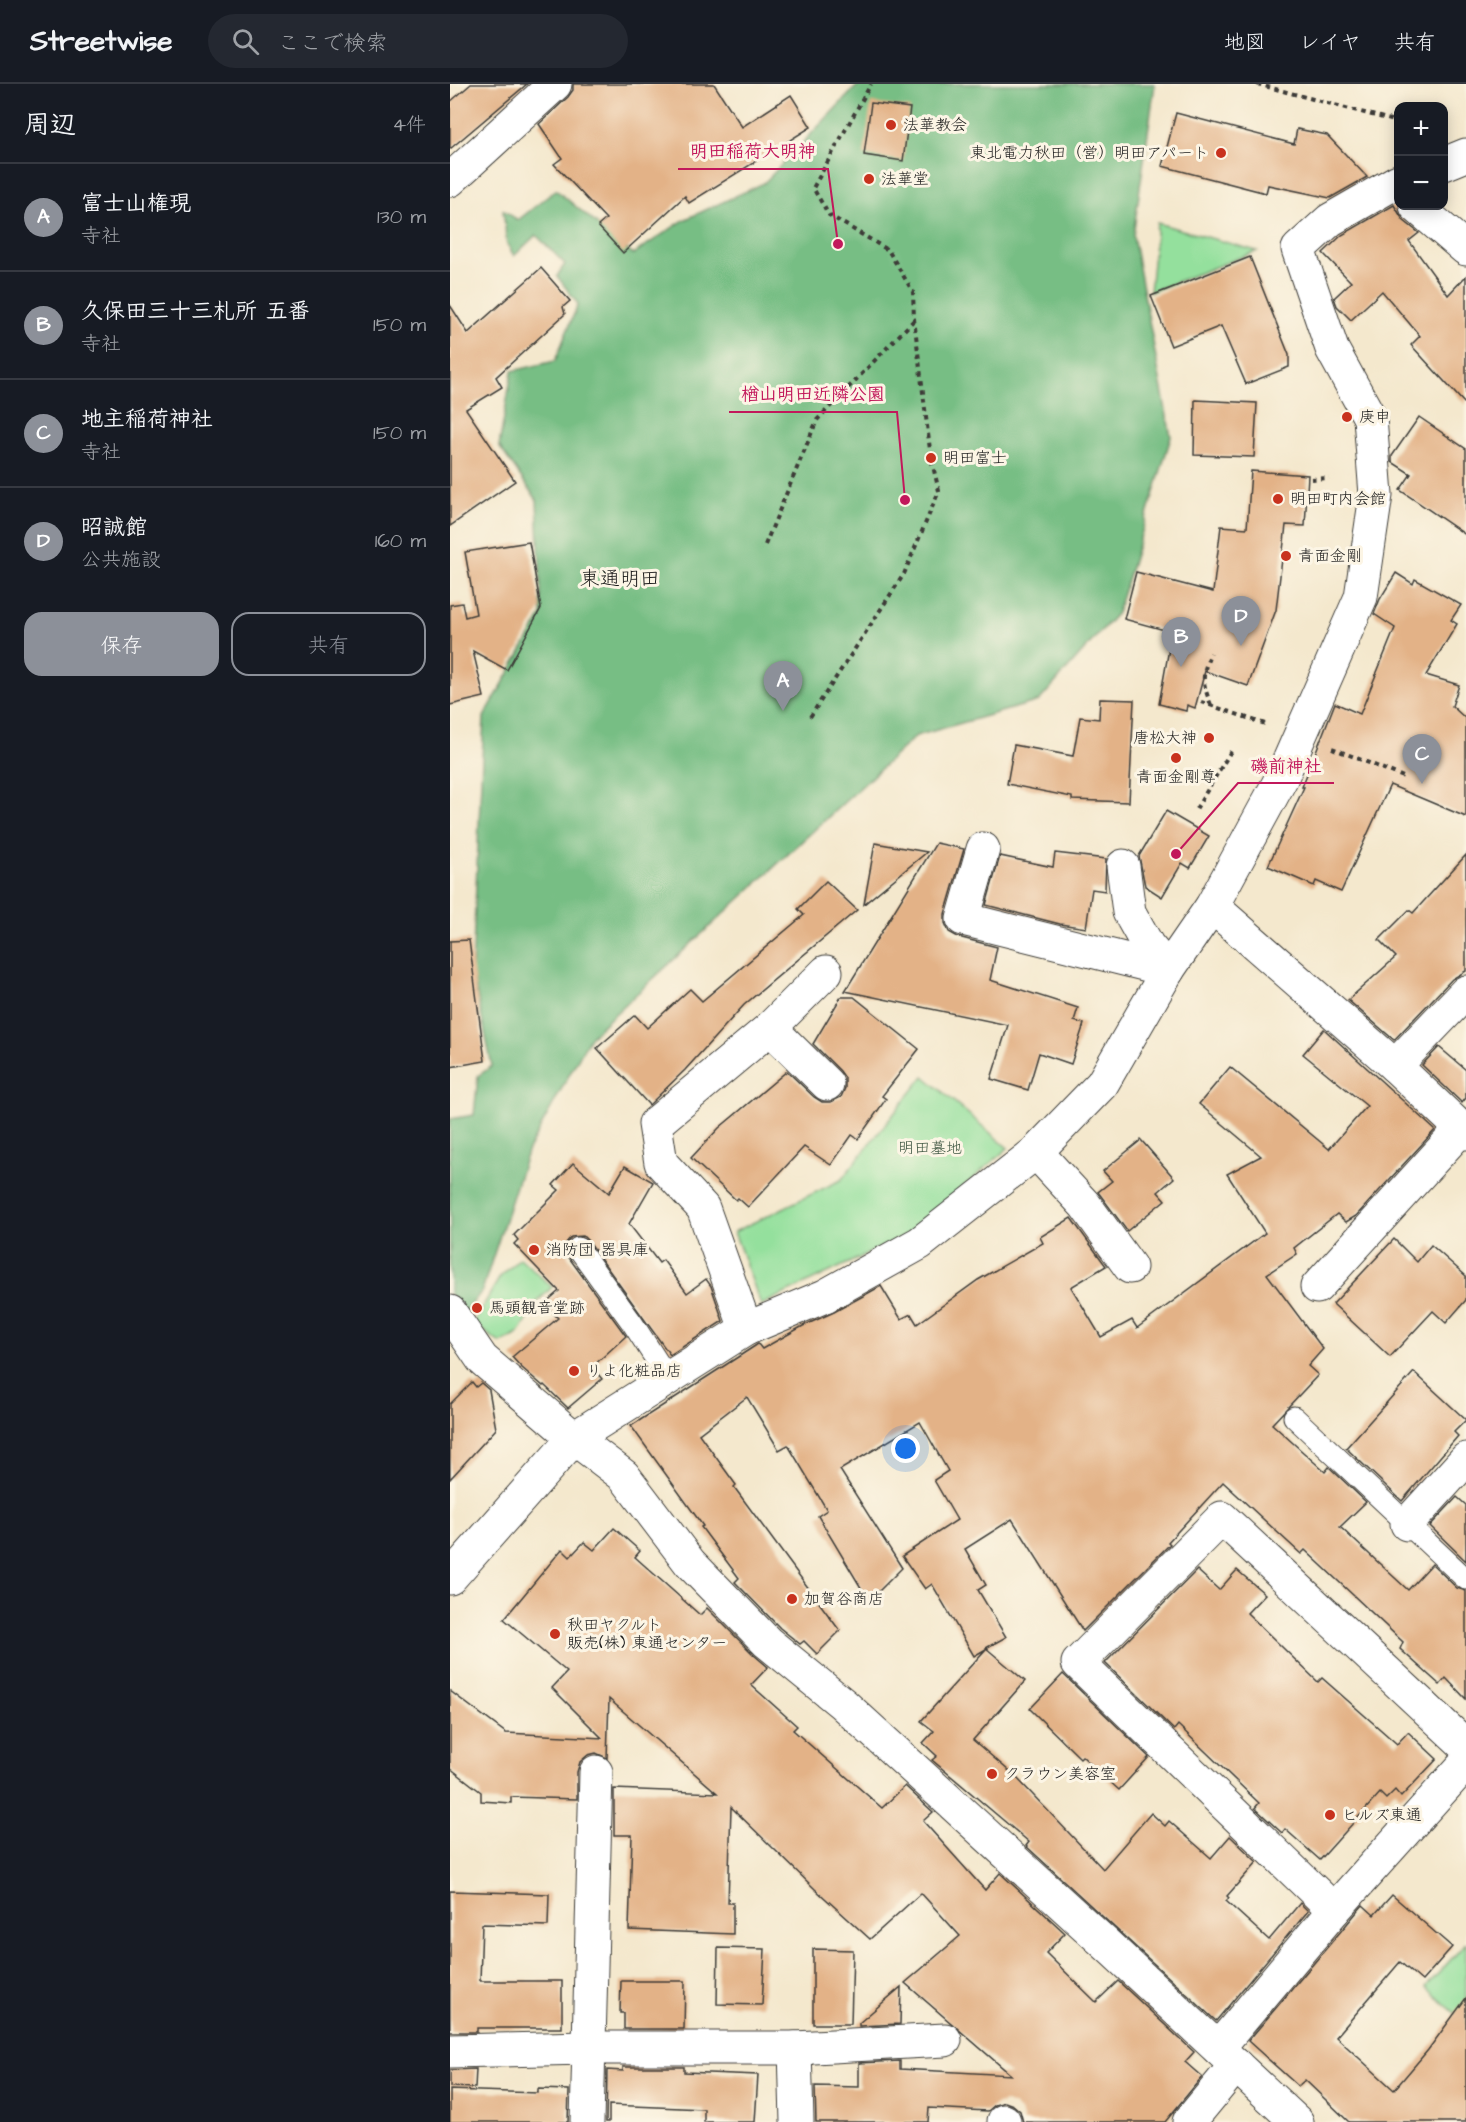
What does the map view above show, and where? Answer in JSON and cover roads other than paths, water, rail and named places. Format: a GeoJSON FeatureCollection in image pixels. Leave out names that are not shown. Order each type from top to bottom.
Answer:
{"type":"FeatureCollection","features":[{"type":"Feature","properties":{"kind":"street"},"geometry":{"type":"LineString","coordinates":[[450,180],[555,84]]}},
{"type":"Feature","properties":{"kind":"street"},"geometry":{"type":"LineString","coordinates":[[1448,162],[1466,155]]}},
{"type":"Feature","properties":{"kind":"street"},"geometry":{"type":"LineString","coordinates":[[450,1578],[574,1438],[746,1329],[825,1296],[920,1243],[1036,1152],[1102,1084],[1168,970],[1212,906],[1281,779],[1361,597],[1376,495],[1370,418],[1332,349],[1298,249],[1330,220],[1394,186]]}},
{"type":"Feature","properties":{"kind":"street"},"geometry":{"type":"LineString","coordinates":[[1421,210],[1466,249]]}},
{"type":"Feature","properties":{"kind":"street"},"geometry":{"type":"LineString","coordinates":[[982,849],[963,919],[1168,970]]}},
{"type":"Feature","properties":{"kind":"street"},"geometry":{"type":"LineString","coordinates":[[1123,866],[1129,912],[1148,946],[1168,970]]}},
{"type":"Feature","properties":{"kind":"street"},"geometry":{"type":"LineString","coordinates":[[1212,906],[1395,1066],[1463,1131],[1317,1287]]}},
{"type":"Feature","properties":{"kind":"street"},"geometry":{"type":"LineString","coordinates":[[746,1329],[703,1208],[661,1163],[655,1124],[770,1028],[826,972]]}},
{"type":"Feature","properties":{"kind":"street"},"geometry":{"type":"LineString","coordinates":[[1395,1066],[1466,992]]}},
{"type":"Feature","properties":{"kind":"street"},"geometry":{"type":"LineString","coordinates":[[770,1028],[827,1084]]}},
{"type":"Feature","properties":{"kind":"street"},"geometry":{"type":"LineString","coordinates":[[1036,1152],[1085,1205],[1130,1267]]}},
{"type":"Feature","properties":{"kind":"street"},"geometry":{"type":"LineString","coordinates":[[450,1312],[482,1359],[574,1438],[624,1476],[690,1563],[767,1642],[843,1704],[1297,2122]]}},
{"type":"Feature","properties":{"kind":"street"},"geometry":{"type":"LineString","coordinates":[[1407,1524],[1466,1459]]}},
{"type":"Feature","properties":{"kind":"street"},"geometry":{"type":"LineString","coordinates":[[1334,1910],[1078,1663],[1222,1518],[1466,1746]]}},
{"type":"Feature","properties":{"kind":"street"},"geometry":{"type":"LineString","coordinates":[[1190,2122],[1227,2057],[1334,1910],[1466,1763]]}},
{"type":"Feature","properties":{"kind":"street"},"geometry":{"type":"LineString","coordinates":[[587,2122],[587,2048],[596,1772]]}},
{"type":"Feature","properties":{"kind":"street"},"geometry":{"type":"LineString","coordinates":[[450,2051],[587,2048],[795,2048],[945,2040]]}},
{"type":"Feature","properties":{"kind":"street"},"geometry":{"type":"LineString","coordinates":[[795,2048],[797,2122]]}},
{"type":"Feature","properties":{"kind":"lane"},"geometry":{"type":"LineString","coordinates":[[578,1248],[633,1324],[668,1378]]}},
{"type":"Feature","properties":{"kind":"lane"},"geometry":{"type":"LineString","coordinates":[[1294,1416],[1466,1579]]}},
{"type":"Feature","properties":{"kind":"place","name":"法華教会"},"geometry":{"type":"Point","coordinates":[891,125]}},
{"type":"Feature","properties":{"kind":"place","name":"東北電力秋田（営）明田アパート"},"geometry":{"type":"Point","coordinates":[1221,153]}},
{"type":"Feature","properties":{"kind":"place","name":"法華堂"},"geometry":{"type":"Point","coordinates":[869,179]}},
{"type":"Feature","properties":{"kind":"place","name":"明田稲荷大明神"},"geometry":{"type":"Point","coordinates":[838,244]}},
{"type":"Feature","properties":{"kind":"place","name":"庚申"},"geometry":{"type":"Point","coordinates":[1347,417]}},
{"type":"Feature","properties":{"kind":"place","name":"明田富士"},"geometry":{"type":"Point","coordinates":[931,458]}},
{"type":"Feature","properties":{"kind":"place","name":"明田町内会館"},"geometry":{"type":"Point","coordinates":[1278,499]}},
{"type":"Feature","properties":{"kind":"place","name":"楢山明田近隣公園"},"geometry":{"type":"Point","coordinates":[905,500]}},
{"type":"Feature","properties":{"kind":"place","name":"青面金剛"},"geometry":{"type":"Point","coordinates":[1286,556]}},
{"type":"Feature","properties":{"kind":"place","name":"昭誠館"},"geometry":{"type":"Point","coordinates":[1241,646]}},
{"type":"Feature","properties":{"kind":"place","name":"久保田三十三札所 五番"},"geometry":{"type":"Point","coordinates":[1181,667]}},
{"type":"Feature","properties":{"kind":"place","name":"富士山権現"},"geometry":{"type":"Point","coordinates":[783,711]}},
{"type":"Feature","properties":{"kind":"place","name":"唐松大神"},"geometry":{"type":"Point","coordinates":[1209,738]}},
{"type":"Feature","properties":{"kind":"place","name":"青面金剛尊"},"geometry":{"type":"Point","coordinates":[1176,758]}},
{"type":"Feature","properties":{"kind":"place","name":"地主稲荷神社"},"geometry":{"type":"Point","coordinates":[1422,784]}},
{"type":"Feature","properties":{"kind":"place","name":"磯前神社"},"geometry":{"type":"Point","coordinates":[1176,854]}},
{"type":"Feature","properties":{"kind":"place","name":"消防団 器具庫"},"geometry":{"type":"Point","coordinates":[534,1250]}},
{"type":"Feature","properties":{"kind":"place","name":"馬頭観音堂跡"},"geometry":{"type":"Point","coordinates":[477,1308]}},
{"type":"Feature","properties":{"kind":"place","name":"りよ化粧品店"},"geometry":{"type":"Point","coordinates":[574,1371]}},
{"type":"Feature","properties":{"kind":"place","name":"加賀谷商店"},"geometry":{"type":"Point","coordinates":[792,1599]}},
{"type":"Feature","properties":{"kind":"place","name":"秋田ヤクルト 販売(株) 東通センター"},"geometry":{"type":"Point","coordinates":[555,1634]}},
{"type":"Feature","properties":{"kind":"place","name":"クラウン美容室"},"geometry":{"type":"Point","coordinates":[992,1774]}},
{"type":"Feature","properties":{"kind":"place","name":"ヒルズ東通"},"geometry":{"type":"Point","coordinates":[1330,1815]}},
{"type":"Feature","properties":{"kind":"district","name":"東通明田"},"geometry":{"type":"Point","coordinates":[620,579]}},
{"type":"Feature","properties":{"kind":"park label","name":"明田墓地"},"geometry":{"type":"Point","coordinates":[930,1148]}}]}
